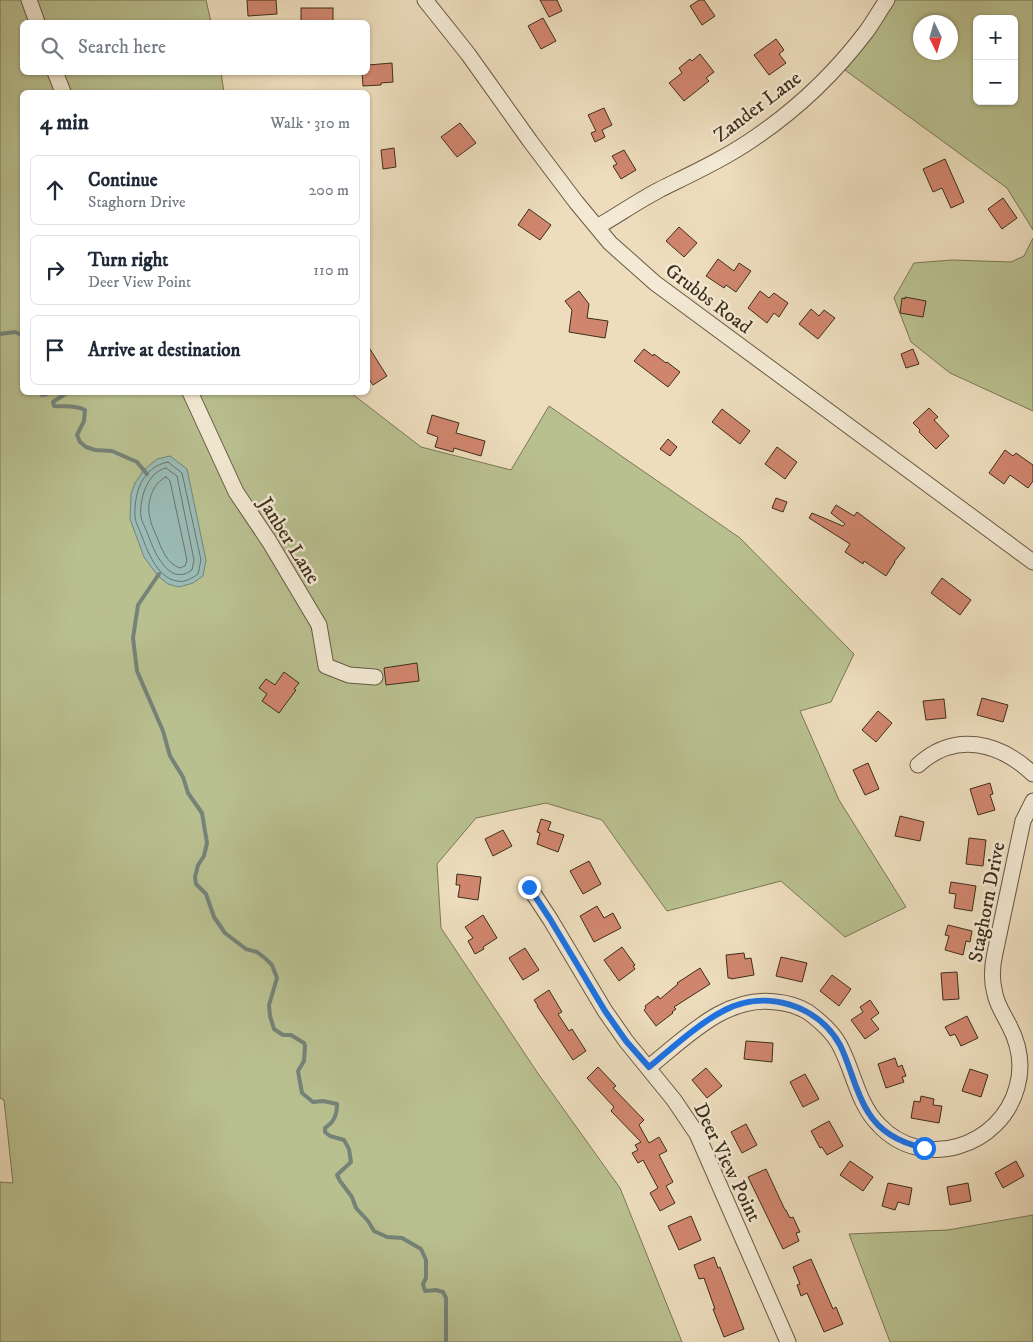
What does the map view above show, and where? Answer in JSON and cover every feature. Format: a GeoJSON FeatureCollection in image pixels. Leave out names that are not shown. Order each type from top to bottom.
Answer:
{"type":"FeatureCollection","features":[{"type":"Feature","properties":{"kind":"street"},"geometry":{"type":"LineString","coordinates":[[29,0],[36,20]]}},
{"type":"Feature","properties":{"kind":"street","name":"Grubbs Road"},"geometry":{"type":"LineString","coordinates":[[426,0],[468,54],[530,141],[610,244],[655,283],[1033,562]]}},
{"type":"Feature","properties":{"kind":"street","name":"Zander Lane"},"geometry":{"type":"LineString","coordinates":[[597,227],[658,191],[722,158],[752,140],[787,114],[838,65],[866,32],[888,0]]}},
{"type":"Feature","properties":{"kind":"street"},"geometry":{"type":"LineString","coordinates":[[56,75],[62,90]]}},
{"type":"Feature","properties":{"kind":"street","name":"Janber Lane"},"geometry":{"type":"LineString","coordinates":[[191,395],[236,492],[269,541],[319,625],[326,666],[349,675],[375,677]]}},
{"type":"Feature","properties":{"kind":"street"},"geometry":{"type":"LineString","coordinates":[[918,765],[927,757],[942,749],[975,745],[1004,752],[1033,774]]}},
{"type":"Feature","properties":{"kind":"street","name":"Staghorn Drive"},"geometry":{"type":"LineString","coordinates":[[649,1067],[696,1029],[726,1009],[762,1000],[788,1004],[796,1006],[814,1016],[836,1039],[868,1112],[881,1128],[888,1133],[905,1143],[932,1149],[958,1147],[983,1136],[1006,1111],[1014,1096],[1018,1081],[1019,1058],[1016,1043],[995,996],[992,972],[1020,835],[1033,801]]}},
{"type":"Feature","properties":{"kind":"street","name":"Deer View Point"},"geometry":{"type":"LineString","coordinates":[[529,887],[605,1011],[626,1041],[674,1100],[700,1140],[788,1342]]}},
{"type":"Feature","properties":{"kind":"green space"},"geometry":{"type":"Polygon","coordinates":[[[0,0],[206,0],[211,20],[20,20],[20,75],[221,75],[224,90],[20,90],[20,395],[354,395],[421,447],[511,470],[549,406],[740,538],[854,654],[831,702],[800,711],[839,800],[906,907],[845,937],[781,881],[667,911],[602,820],[546,803],[476,818],[437,864],[441,928],[537,1072],[620,1188],[682,1342],[0,1342],[0,1182],[13,1183],[4,1100],[0,1098],[0,0]]]}},
{"type":"Feature","properties":{"kind":"green space"},"geometry":{"type":"Polygon","coordinates":[[[887,0],[1033,0],[1033,230],[1007,188],[838,65],[887,0]]]}},
{"type":"Feature","properties":{"kind":"green space"},"geometry":{"type":"Polygon","coordinates":[[[1033,238],[1033,411],[950,373],[911,342],[894,298],[914,263],[952,260],[1011,262],[1024,256],[1033,238]]]}},
{"type":"Feature","properties":{"kind":"green space"},"geometry":{"type":"Polygon","coordinates":[[[1033,1215],[1033,1342],[890,1342],[849,1234],[948,1230],[1033,1215]]]}},
{"type":"Feature","properties":{"kind":"water"},"geometry":{"type":"Polygon","coordinates":[[[170,456],[187,469],[206,560],[203,576],[193,583],[179,587],[168,584],[158,576],[144,557],[130,519],[131,494],[135,483],[144,470],[157,459],[170,456]]]}},
{"type":"Feature","properties":{"kind":"building"},"geometry":{"type":"Polygon","coordinates":[[[247,0],[276,0],[277,14],[248,16],[247,0]]]}},
{"type":"Feature","properties":{"kind":"building"},"geometry":{"type":"Polygon","coordinates":[[[540,0],[557,0],[562,11],[549,17],[540,0]]]}},
{"type":"Feature","properties":{"kind":"building"},"geometry":{"type":"Polygon","coordinates":[[[699,0],[704,0],[715,16],[702,25],[690,6],[699,0]]]}},
{"type":"Feature","properties":{"kind":"building"},"geometry":{"type":"Polygon","coordinates":[[[301,8],[333,8],[333,20],[301,20],[301,8]]]}},
{"type":"Feature","properties":{"kind":"building"},"geometry":{"type":"Polygon","coordinates":[[[543,18],[556,41],[541,49],[528,26],[543,18]]]}},
{"type":"Feature","properties":{"kind":"building"},"geometry":{"type":"Polygon","coordinates":[[[776,39],[784,50],[779,54],[786,63],[769,75],[754,55],[776,39]]]}},
{"type":"Feature","properties":{"kind":"building"},"geometry":{"type":"Polygon","coordinates":[[[700,54],[714,72],[706,78],[709,81],[684,101],[669,83],[682,73],[679,68],[700,54]]]}},
{"type":"Feature","properties":{"kind":"building"},"geometry":{"type":"Polygon","coordinates":[[[392,63],[393,82],[363,86],[362,75],[370,75],[370,65],[392,63]]]}},
{"type":"Feature","properties":{"kind":"building"},"geometry":{"type":"Polygon","coordinates":[[[604,108],[612,125],[602,130],[605,137],[595,142],[591,133],[596,131],[588,115],[604,108]]]}},
{"type":"Feature","properties":{"kind":"building"},"geometry":{"type":"Polygon","coordinates":[[[460,123],[476,143],[457,157],[441,137],[460,123]]]}},
{"type":"Feature","properties":{"kind":"building"},"geometry":{"type":"Polygon","coordinates":[[[394,148],[396,167],[383,169],[381,150],[394,148]]]}},
{"type":"Feature","properties":{"kind":"building"},"geometry":{"type":"Polygon","coordinates":[[[624,150],[636,170],[621,179],[613,166],[617,164],[612,156],[624,150]]]}},
{"type":"Feature","properties":{"kind":"building"},"geometry":{"type":"Polygon","coordinates":[[[945,159],[964,202],[951,208],[942,188],[933,192],[923,169],[945,159]]]}},
{"type":"Feature","properties":{"kind":"building"},"geometry":{"type":"Polygon","coordinates":[[[1003,198],[1017,218],[1002,229],[988,209],[1003,198]]]}},
{"type":"Feature","properties":{"kind":"building"},"geometry":{"type":"Polygon","coordinates":[[[529,209],[551,225],[540,240],[518,225],[529,209]]]}},
{"type":"Feature","properties":{"kind":"building"},"geometry":{"type":"Polygon","coordinates":[[[679,227],[697,243],[684,257],[666,241],[679,227]]]}},
{"type":"Feature","properties":{"kind":"building"},"geometry":{"type":"Polygon","coordinates":[[[718,259],[734,271],[739,263],[751,271],[736,292],[726,285],[724,288],[706,276],[718,259]]]}},
{"type":"Feature","properties":{"kind":"building"},"geometry":{"type":"Polygon","coordinates":[[[579,291],[589,304],[587,318],[608,321],[605,338],[569,332],[572,310],[565,301],[579,291]]]}},
{"type":"Feature","properties":{"kind":"building"},"geometry":{"type":"Polygon","coordinates":[[[760,291],[769,298],[774,293],[788,303],[779,317],[774,313],[767,323],[748,308],[760,291]]]}},
{"type":"Feature","properties":{"kind":"building"},"geometry":{"type":"Polygon","coordinates":[[[905,297],[926,301],[923,317],[900,313],[902,298],[905,299],[905,297]]]}},
{"type":"Feature","properties":{"kind":"building"},"geometry":{"type":"Polygon","coordinates":[[[811,309],[819,316],[824,310],[835,318],[818,339],[799,324],[811,309]]]}},
{"type":"Feature","properties":{"kind":"building"},"geometry":{"type":"Polygon","coordinates":[[[370,349],[387,376],[373,385],[370,381],[370,349]]]}},
{"type":"Feature","properties":{"kind":"building"},"geometry":{"type":"Polygon","coordinates":[[[644,349],[680,372],[668,387],[634,361],[644,349]]]}},
{"type":"Feature","properties":{"kind":"building"},"geometry":{"type":"Polygon","coordinates":[[[913,349],[919,364],[906,368],[901,354],[913,349]]]}},
{"type":"Feature","properties":{"kind":"building"},"geometry":{"type":"Polygon","coordinates":[[[929,408],[938,417],[934,420],[949,436],[936,449],[913,423],[929,408]]]}},
{"type":"Feature","properties":{"kind":"building"},"geometry":{"type":"Polygon","coordinates":[[[722,409],[750,431],[740,444],[712,422],[722,409]]]}},
{"type":"Feature","properties":{"kind":"building"},"geometry":{"type":"Polygon","coordinates":[[[432,415],[459,423],[456,433],[485,441],[481,456],[454,448],[453,452],[435,447],[438,437],[427,433],[432,415]]]}},
{"type":"Feature","properties":{"kind":"building"},"geometry":{"type":"Polygon","coordinates":[[[668,439],[677,447],[670,456],[660,449],[668,439]]]}},
{"type":"Feature","properties":{"kind":"building"},"geometry":{"type":"Polygon","coordinates":[[[777,447],[797,462],[785,479],[765,464],[777,447]]]}},
{"type":"Feature","properties":{"kind":"building"},"geometry":{"type":"Polygon","coordinates":[[[1005,450],[1013,456],[1016,453],[1033,465],[1033,481],[1028,488],[1010,475],[1004,484],[989,473],[1005,450]]]}},
{"type":"Feature","properties":{"kind":"building"},"geometry":{"type":"Polygon","coordinates":[[[776,498],[787,502],[783,512],[772,508],[776,498]]]}},
{"type":"Feature","properties":{"kind":"building"},"geometry":{"type":"Polygon","coordinates":[[[836,505],[854,516],[857,512],[905,548],[886,576],[864,561],[863,564],[845,552],[850,544],[809,518],[812,513],[843,526],[845,524],[831,513],[836,505]]]}},
{"type":"Feature","properties":{"kind":"building"},"geometry":{"type":"Polygon","coordinates":[[[942,578],[971,600],[960,615],[931,593],[942,578]]]}},
{"type":"Feature","properties":{"kind":"building"},"geometry":{"type":"Polygon","coordinates":[[[417,663],[419,681],[386,685],[384,668],[417,663]]]}},
{"type":"Feature","properties":{"kind":"building"},"geometry":{"type":"Polygon","coordinates":[[[284,672],[299,683],[279,713],[262,701],[267,694],[259,688],[266,679],[275,685],[284,672]]]}},
{"type":"Feature","properties":{"kind":"building"},"geometry":{"type":"Polygon","coordinates":[[[982,698],[1008,705],[1003,722],[977,715],[982,698]]]}},
{"type":"Feature","properties":{"kind":"building"},"geometry":{"type":"Polygon","coordinates":[[[944,699],[946,718],[926,720],[923,701],[944,699]]]}},
{"type":"Feature","properties":{"kind":"building"},"geometry":{"type":"Polygon","coordinates":[[[878,711],[892,723],[876,742],[862,730],[878,711]]]}},
{"type":"Feature","properties":{"kind":"building"},"geometry":{"type":"Polygon","coordinates":[[[868,763],[879,789],[865,795],[853,770],[868,763]]]}},
{"type":"Feature","properties":{"kind":"building"},"geometry":{"type":"Polygon","coordinates":[[[990,783],[993,794],[990,795],[995,810],[978,815],[970,789],[990,783]]]}},
{"type":"Feature","properties":{"kind":"building"},"geometry":{"type":"Polygon","coordinates":[[[900,816],[924,822],[920,841],[895,836],[900,816]]]}},
{"type":"Feature","properties":{"kind":"building"},"geometry":{"type":"Polygon","coordinates":[[[541,819],[551,822],[548,830],[564,835],[558,852],[537,844],[540,833],[537,832],[541,819]]]}},
{"type":"Feature","properties":{"kind":"building"},"geometry":{"type":"Polygon","coordinates":[[[503,830],[512,846],[493,856],[485,839],[503,830]]]}},
{"type":"Feature","properties":{"kind":"building"},"geometry":{"type":"Polygon","coordinates":[[[969,838],[986,840],[983,866],[966,864],[969,838]]]}},
{"type":"Feature","properties":{"kind":"building"},"geometry":{"type":"Polygon","coordinates":[[[589,861],[601,884],[583,894],[570,871],[589,861]]]}},
{"type":"Feature","properties":{"kind":"building"},"geometry":{"type":"Polygon","coordinates":[[[457,874],[481,877],[478,900],[458,897],[460,885],[456,885],[457,874]]]}},
{"type":"Feature","properties":{"kind":"building"},"geometry":{"type":"Polygon","coordinates":[[[951,882],[976,886],[972,911],[954,908],[956,894],[949,893],[951,882]]]}},
{"type":"Feature","properties":{"kind":"building"},"geometry":{"type":"Polygon","coordinates":[[[597,906],[604,918],[613,913],[621,928],[594,942],[580,916],[597,906]]]}},
{"type":"Feature","properties":{"kind":"building"},"geometry":{"type":"Polygon","coordinates":[[[483,915],[497,938],[475,954],[468,941],[473,938],[465,927],[483,915]]]}},
{"type":"Feature","properties":{"kind":"building"},"geometry":{"type":"Polygon","coordinates":[[[948,925],[972,931],[970,942],[966,941],[963,955],[945,950],[949,936],[945,935],[948,925]]]}},
{"type":"Feature","properties":{"kind":"building"},"geometry":{"type":"Polygon","coordinates":[[[622,947],[635,965],[633,966],[635,969],[619,981],[604,960],[622,947]]]}},
{"type":"Feature","properties":{"kind":"building"},"geometry":{"type":"Polygon","coordinates":[[[525,948],[539,970],[523,980],[509,958],[525,948]]]}},
{"type":"Feature","properties":{"kind":"building"},"geometry":{"type":"Polygon","coordinates":[[[744,953],[745,959],[751,958],[754,975],[728,978],[726,955],[744,953]]]}},
{"type":"Feature","properties":{"kind":"building"},"geometry":{"type":"Polygon","coordinates":[[[781,957],[807,963],[802,982],[776,976],[781,957]]]}},
{"type":"Feature","properties":{"kind":"building"},"geometry":{"type":"Polygon","coordinates":[[[700,968],[710,984],[674,1007],[676,1009],[673,1013],[656,1026],[644,1010],[645,1006],[658,996],[660,999],[677,983],[700,968]]]}},
{"type":"Feature","properties":{"kind":"building"},"geometry":{"type":"Polygon","coordinates":[[[957,972],[959,999],[943,1000],[941,973],[957,972]]]}},
{"type":"Feature","properties":{"kind":"building"},"geometry":{"type":"Polygon","coordinates":[[[832,975],[851,989],[839,1006],[820,991],[832,975]]]}},
{"type":"Feature","properties":{"kind":"building"},"geometry":{"type":"Polygon","coordinates":[[[549,990],[562,1012],[558,1014],[569,1031],[572,1029],[586,1051],[573,1060],[534,1000],[549,990]]]}},
{"type":"Feature","properties":{"kind":"building"},"geometry":{"type":"Polygon","coordinates":[[[870,1000],[879,1013],[871,1019],[879,1029],[865,1039],[851,1020],[863,1012],[860,1007],[870,1000]]]}},
{"type":"Feature","properties":{"kind":"building"},"geometry":{"type":"Polygon","coordinates":[[[967,1016],[978,1038],[961,1046],[955,1034],[950,1036],[945,1027],[967,1016]]]}},
{"type":"Feature","properties":{"kind":"building"},"geometry":{"type":"Polygon","coordinates":[[[746,1041],[773,1043],[772,1062],[744,1059],[746,1041]]]}},
{"type":"Feature","properties":{"kind":"building"},"geometry":{"type":"Polygon","coordinates":[[[895,1058],[898,1067],[902,1065],[906,1076],[902,1077],[904,1082],[886,1088],[878,1064],[895,1058]]]}},
{"type":"Feature","properties":{"kind":"building"},"geometry":{"type":"Polygon","coordinates":[[[598,1067],[616,1086],[613,1088],[644,1120],[639,1125],[649,1143],[659,1137],[667,1151],[659,1155],[673,1182],[666,1186],[675,1203],[660,1211],[650,1193],[658,1188],[643,1160],[638,1163],[632,1153],[638,1150],[635,1145],[641,1142],[611,1111],[614,1107],[587,1078],[598,1067]]]}},
{"type":"Feature","properties":{"kind":"building"},"geometry":{"type":"Polygon","coordinates":[[[706,1068],[722,1086],[707,1098],[692,1080],[706,1068]]]}},
{"type":"Feature","properties":{"kind":"building"},"geometry":{"type":"Polygon","coordinates":[[[970,1069],[988,1075],[981,1097],[962,1091],[970,1069]]]}},
{"type":"Feature","properties":{"kind":"building"},"geometry":{"type":"Polygon","coordinates":[[[805,1074],[819,1099],[803,1107],[790,1082],[805,1074]]]}},
{"type":"Feature","properties":{"kind":"building"},"geometry":{"type":"Polygon","coordinates":[[[921,1096],[934,1099],[933,1105],[942,1106],[939,1123],[911,1118],[914,1101],[920,1102],[921,1096]]]}},
{"type":"Feature","properties":{"kind":"building"},"geometry":{"type":"Polygon","coordinates":[[[829,1121],[843,1146],[827,1155],[822,1147],[820,1148],[811,1131],[829,1121]]]}},
{"type":"Feature","properties":{"kind":"building"},"geometry":{"type":"Polygon","coordinates":[[[746,1124],[757,1145],[742,1153],[731,1132],[746,1124]]]}},
{"type":"Feature","properties":{"kind":"building"},"geometry":{"type":"Polygon","coordinates":[[[850,1161],[873,1177],[863,1191],[840,1175],[850,1161]]]}},
{"type":"Feature","properties":{"kind":"building"},"geometry":{"type":"Polygon","coordinates":[[[1016,1161],[1024,1176],[1003,1188],[995,1173],[1016,1161]]]}},
{"type":"Feature","properties":{"kind":"building"},"geometry":{"type":"Polygon","coordinates":[[[766,1169],[785,1210],[790,1218],[793,1217],[800,1232],[796,1233],[799,1241],[783,1249],[748,1177],[766,1169]]]}},
{"type":"Feature","properties":{"kind":"building"},"geometry":{"type":"Polygon","coordinates":[[[888,1183],[912,1188],[909,1205],[898,1202],[895,1210],[882,1206],[888,1183]]]}},
{"type":"Feature","properties":{"kind":"building"},"geometry":{"type":"Polygon","coordinates":[[[968,1183],[971,1201],[950,1205],[947,1187],[968,1183]]]}},
{"type":"Feature","properties":{"kind":"building"},"geometry":{"type":"Polygon","coordinates":[[[691,1216],[701,1240],[679,1250],[668,1226],[691,1216]]]}},
{"type":"Feature","properties":{"kind":"building"},"geometry":{"type":"Polygon","coordinates":[[[714,1257],[718,1268],[720,1267],[744,1329],[724,1337],[704,1278],[699,1279],[694,1265],[714,1257]]]}},
{"type":"Feature","properties":{"kind":"building"},"geometry":{"type":"Polygon","coordinates":[[[811,1259],[833,1309],[836,1307],[843,1324],[824,1332],[807,1293],[801,1296],[797,1285],[800,1284],[793,1267],[811,1259]]]}},
{"type":"Feature","properties":{"kind":"waterway"},"geometry":{"type":"LineString","coordinates":[[0,334],[15,332],[20,334]]}},
{"type":"Feature","properties":{"kind":"waterway"},"geometry":{"type":"LineString","coordinates":[[64,395],[53,402],[54,406],[82,408],[85,410],[84,421],[77,435],[80,442],[86,447],[95,450],[112,451],[137,462],[147,474]]}},
{"type":"Feature","properties":{"kind":"waterway"},"geometry":{"type":"LineString","coordinates":[[159,574],[138,605],[133,638],[137,671],[163,731],[170,756],[183,777],[188,793],[202,813],[207,843],[204,856],[198,865],[195,877],[196,884],[206,894],[214,917],[225,933],[246,949],[257,952],[272,965],[277,978],[269,1005],[274,1029],[283,1035],[291,1035],[304,1043],[305,1046],[304,1061],[298,1071],[302,1093],[313,1102],[323,1101],[337,1104],[334,1118],[325,1128],[325,1132],[330,1136],[344,1140],[349,1149],[351,1162],[337,1175],[352,1197],[356,1208],[374,1231],[387,1237],[402,1238],[421,1249],[426,1260],[426,1278],[423,1284],[425,1291],[436,1290],[443,1292],[446,1298],[446,1342]]}},
{"type":"Feature","properties":{"kind":"route"},"geometry":{"type":"LineString","coordinates":[[529,887],[605,1011],[626,1041],[649,1067],[696,1029],[726,1009],[762,1000],[796,1006],[814,1016],[836,1039],[862,1102],[881,1128],[898,1140],[924,1148]]}}]}
